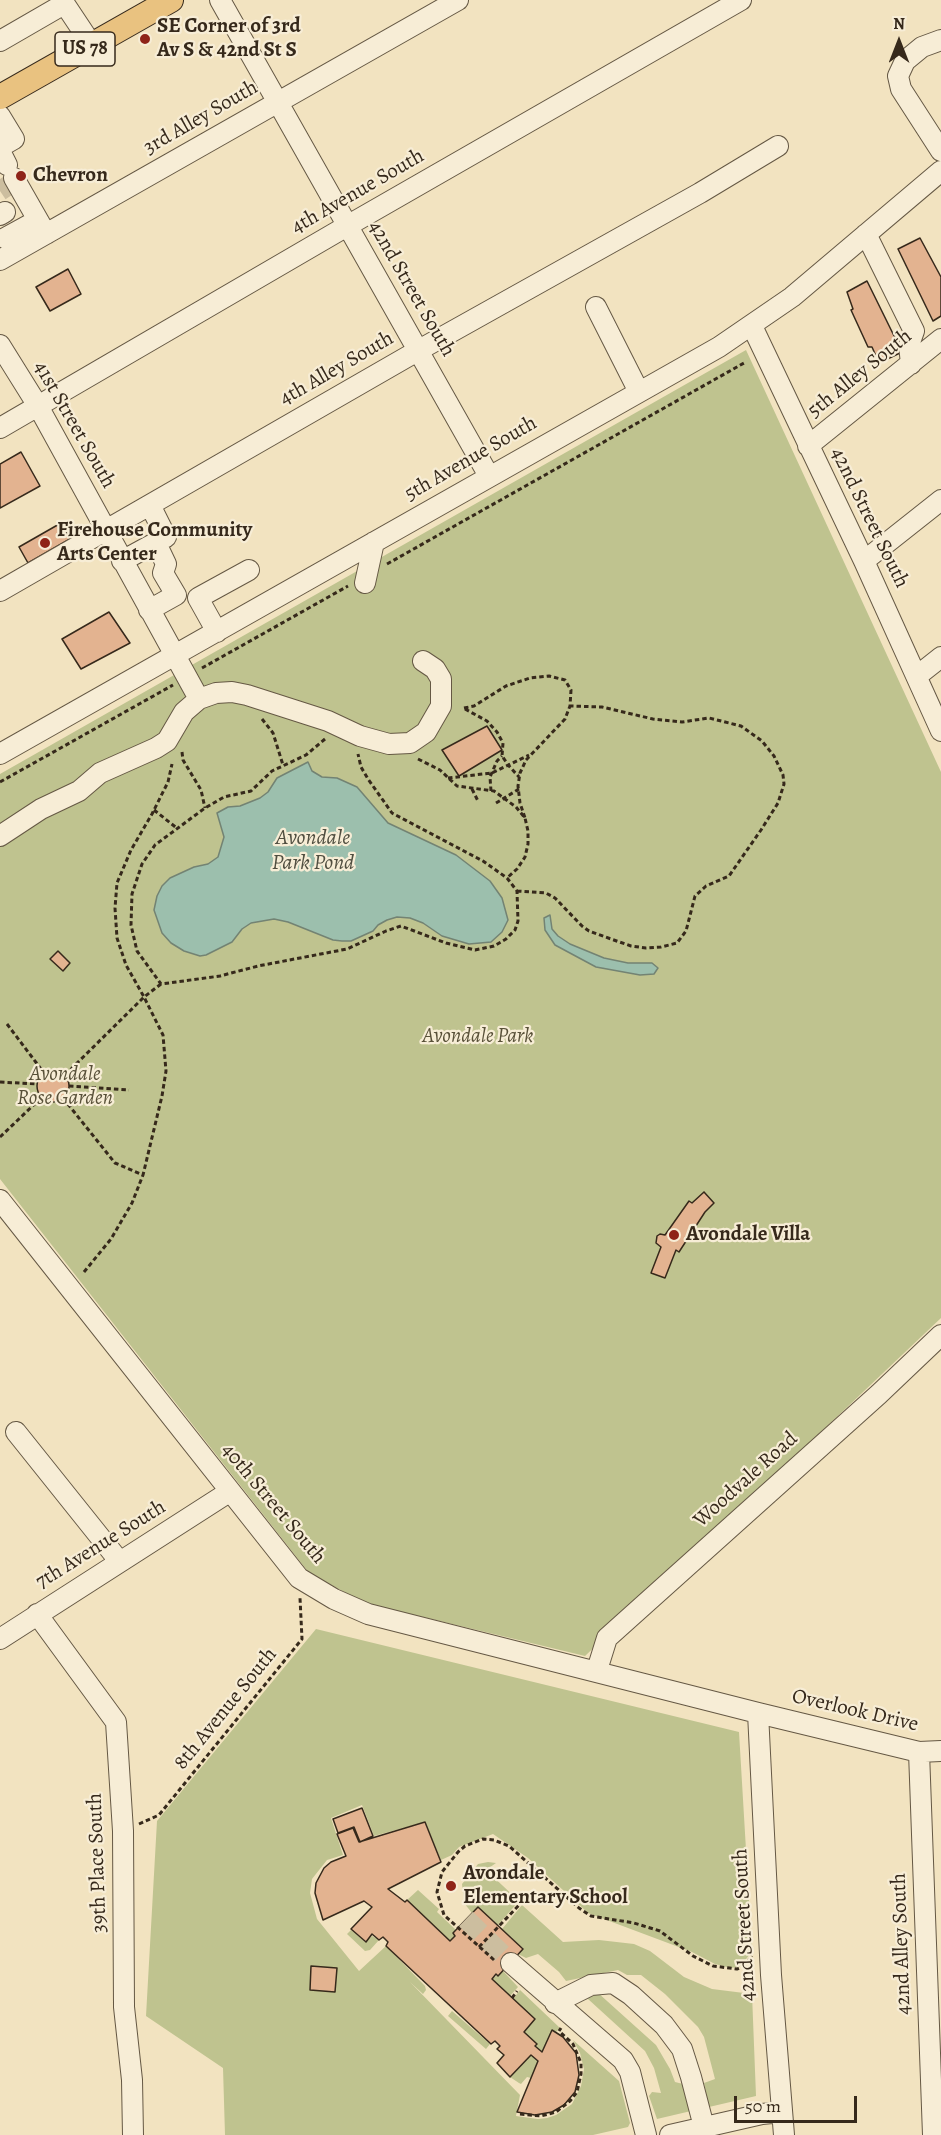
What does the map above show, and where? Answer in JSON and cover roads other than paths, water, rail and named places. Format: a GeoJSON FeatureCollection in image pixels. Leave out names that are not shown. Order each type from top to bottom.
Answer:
{"type":"FeatureCollection","features":[{"type":"Feature","properties":{"kind":"main road","name":"US 78"},"geometry":{"type":"LineString","coordinates":[[0,97],[171,0]]}},
{"type":"Feature","properties":{"kind":"street","name":"42nd Street South"},"geometry":{"type":"LineString","coordinates":[[220,0],[489,476]]}},
{"type":"Feature","properties":{"kind":"street","name":"3rd Alley South"},"geometry":{"type":"LineString","coordinates":[[8,226],[42,227],[278,102],[458,0]]}},
{"type":"Feature","properties":{"kind":"street","name":"4th Avenue South"},"geometry":{"type":"LineString","coordinates":[[0,428],[741,0]]}},
{"type":"Feature","properties":{"kind":"street"},"geometry":{"type":"LineString","coordinates":[[0,41],[63,2],[92,45]]}},
{"type":"Feature","properties":{"kind":"street"},"geometry":{"type":"LineString","coordinates":[[941,40],[922,47],[905,62],[898,76],[901,89],[941,151]]}},
{"type":"Feature","properties":{"kind":"street"},"geometry":{"type":"LineString","coordinates":[[0,116],[14,139],[7,167],[8,226],[42,227]]}},
{"type":"Feature","properties":{"kind":"street","name":"4th Alley South"},"geometry":{"type":"LineString","coordinates":[[0,591],[419,350],[700,193],[778,146]]}},
{"type":"Feature","properties":{"kind":"street","name":"5th Avenue South"},"geometry":{"type":"LineString","coordinates":[[0,754],[719,347],[792,297],[941,171]]}},
{"type":"Feature","properties":{"kind":"street"},"geometry":{"type":"LineString","coordinates":[[866,234],[914,331],[909,345],[911,364]]}},
{"type":"Feature","properties":{"kind":"street"},"geometry":{"type":"LineString","coordinates":[[596,307],[639,392]]}},
{"type":"Feature","properties":{"kind":"street","name":"42nd Street South"},"geometry":{"type":"LineString","coordinates":[[752,326],[864,561],[941,731]]}},
{"type":"Feature","properties":{"kind":"street"},"geometry":{"type":"LineString","coordinates":[[914,331],[941,338]]}},
{"type":"Feature","properties":{"kind":"street","name":"5th Alley South"},"geometry":{"type":"LineString","coordinates":[[808,446],[941,338]]}},
{"type":"Feature","properties":{"kind":"street","name":"41st Street South"},"geometry":{"type":"LineString","coordinates":[[0,345],[38,406],[199,699]]}},
{"type":"Feature","properties":{"kind":"street"},"geometry":{"type":"LineString","coordinates":[[864,561],[941,500]]}},
{"type":"Feature","properties":{"kind":"street"},"geometry":{"type":"LineString","coordinates":[[122,561],[166,537],[150,504]]}},
{"type":"Feature","properties":{"kind":"street"},"geometry":{"type":"LineString","coordinates":[[365,583],[374,542]]}},
{"type":"Feature","properties":{"kind":"street"},"geometry":{"type":"LineString","coordinates":[[156,543],[166,564],[163,573],[176,595],[182,598],[198,598],[249,570]]}},
{"type":"Feature","properties":{"kind":"street"},"geometry":{"type":"LineString","coordinates":[[149,610],[176,595]]}},
{"type":"Feature","properties":{"kind":"street"},"geometry":{"type":"LineString","coordinates":[[198,598],[217,632]]}},
{"type":"Feature","properties":{"kind":"street"},"geometry":{"type":"LineString","coordinates":[[917,676],[941,657]]}},
{"type":"Feature","properties":{"kind":"street"},"geometry":{"type":"LineString","coordinates":[[0,836],[41,809],[79,790],[100,773],[167,741],[184,712],[199,699],[216,693],[232,692],[285,698],[360,736],[389,744],[410,743],[426,732],[441,706],[441,679],[435,669],[423,661]]}},
{"type":"Feature","properties":{"kind":"street","name":"40th Street South"},"geometry":{"type":"LineString","coordinates":[[0,1200],[299,1578],[334,1599],[368,1614],[597,1670],[758,1713]]}},
{"type":"Feature","properties":{"kind":"street","name":"Woodvale Road"},"geometry":{"type":"LineString","coordinates":[[597,1670],[608,1638],[879,1394],[941,1335]]}},
{"type":"Feature","properties":{"kind":"street"},"geometry":{"type":"LineString","coordinates":[[16,1432],[120,1562]]}},
{"type":"Feature","properties":{"kind":"street","name":"7th Avenue South"},"geometry":{"type":"LineString","coordinates":[[0,1639],[230,1492]]}},
{"type":"Feature","properties":{"kind":"street","name":"39th Place South"},"geometry":{"type":"LineString","coordinates":[[37,1614],[116,1722],[123,1832],[124,2007],[132,2080],[133,2135]]}},
{"type":"Feature","properties":{"kind":"street","name":"42nd Street South"},"geometry":{"type":"LineString","coordinates":[[758,1713],[771,1975],[784,2135]]}},
{"type":"Feature","properties":{"kind":"street","name":"Overlook Drive"},"geometry":{"type":"LineString","coordinates":[[758,1713],[919,1752],[941,1751]]}},
{"type":"Feature","properties":{"kind":"street","name":"42nd Alley South"},"geometry":{"type":"LineString","coordinates":[[919,1752],[933,1935],[933,2135]]}},
{"type":"Feature","properties":{"kind":"street"},"geometry":{"type":"LineString","coordinates":[[503,1962],[556,2012],[622,2060],[630,2072],[646,2135]]}},
{"type":"Feature","properties":{"kind":"street"},"geometry":{"type":"LineString","coordinates":[[556,2012],[591,1985],[613,1983],[631,1995],[663,2025],[682,2049],[704,2127]]}},
{"type":"Feature","properties":{"kind":"street"},"geometry":{"type":"LineString","coordinates":[[670,2135],[762,2114],[782,2112]]}},
{"type":"Feature","properties":{"kind":"water","name":"Avondale Park Pond"},"geometry":{"type":"Polygon","coordinates":[[[308,762],[312,771],[322,777],[337,778],[357,787],[388,823],[456,855],[490,881],[502,898],[508,920],[502,932],[491,942],[469,944],[442,936],[423,923],[410,918],[397,917],[387,920],[373,931],[351,941],[342,941],[333,940],[288,922],[274,919],[251,923],[242,929],[232,942],[206,955],[200,956],[184,951],[171,943],[162,933],[154,910],[157,896],[162,886],[170,878],[194,867],[208,864],[218,857],[224,837],[217,813],[228,807],[240,806],[260,798],[268,792],[277,778],[308,762]]]}},
{"type":"Feature","properties":{"kind":"water"},"geometry":{"type":"Polygon","coordinates":[[[550,915],[552,929],[570,944],[604,958],[628,963],[652,963],[658,968],[654,974],[640,975],[596,967],[555,945],[545,930],[544,918],[550,915]]]}},
{"type":"Feature","properties":{"kind":"tunnel"},"geometry":{"type":"LineString","coordinates":[[0,191],[9,185]]}},
{"type":"Feature","properties":{"kind":"tunnel"},"geometry":{"type":"LineString","coordinates":[[466,1919],[511,1963]]}},
{"type":"Feature","properties":{"kind":"place","name":"SE Corner of 3rd Av S & 42nd St S"},"geometry":{"type":"Point","coordinates":[145,39]}},
{"type":"Feature","properties":{"kind":"place","name":"Chevron"},"geometry":{"type":"Point","coordinates":[21,176]}},
{"type":"Feature","properties":{"kind":"place","name":"Firehouse Community Arts Center"},"geometry":{"type":"Point","coordinates":[45,543]}},
{"type":"Feature","properties":{"kind":"place","name":"Avondale Villa"},"geometry":{"type":"Point","coordinates":[674,1235]}},
{"type":"Feature","properties":{"kind":"place","name":"Avondale Elementary School"},"geometry":{"type":"Point","coordinates":[451,1886]}},
{"type":"Feature","properties":{"kind":"park label","name":"Avondale Park"},"geometry":{"type":"Point","coordinates":[478,1037]}},
{"type":"Feature","properties":{"kind":"park label","name":"Avondale Rose Garden"},"geometry":{"type":"Point","coordinates":[65,1087]}}]}
